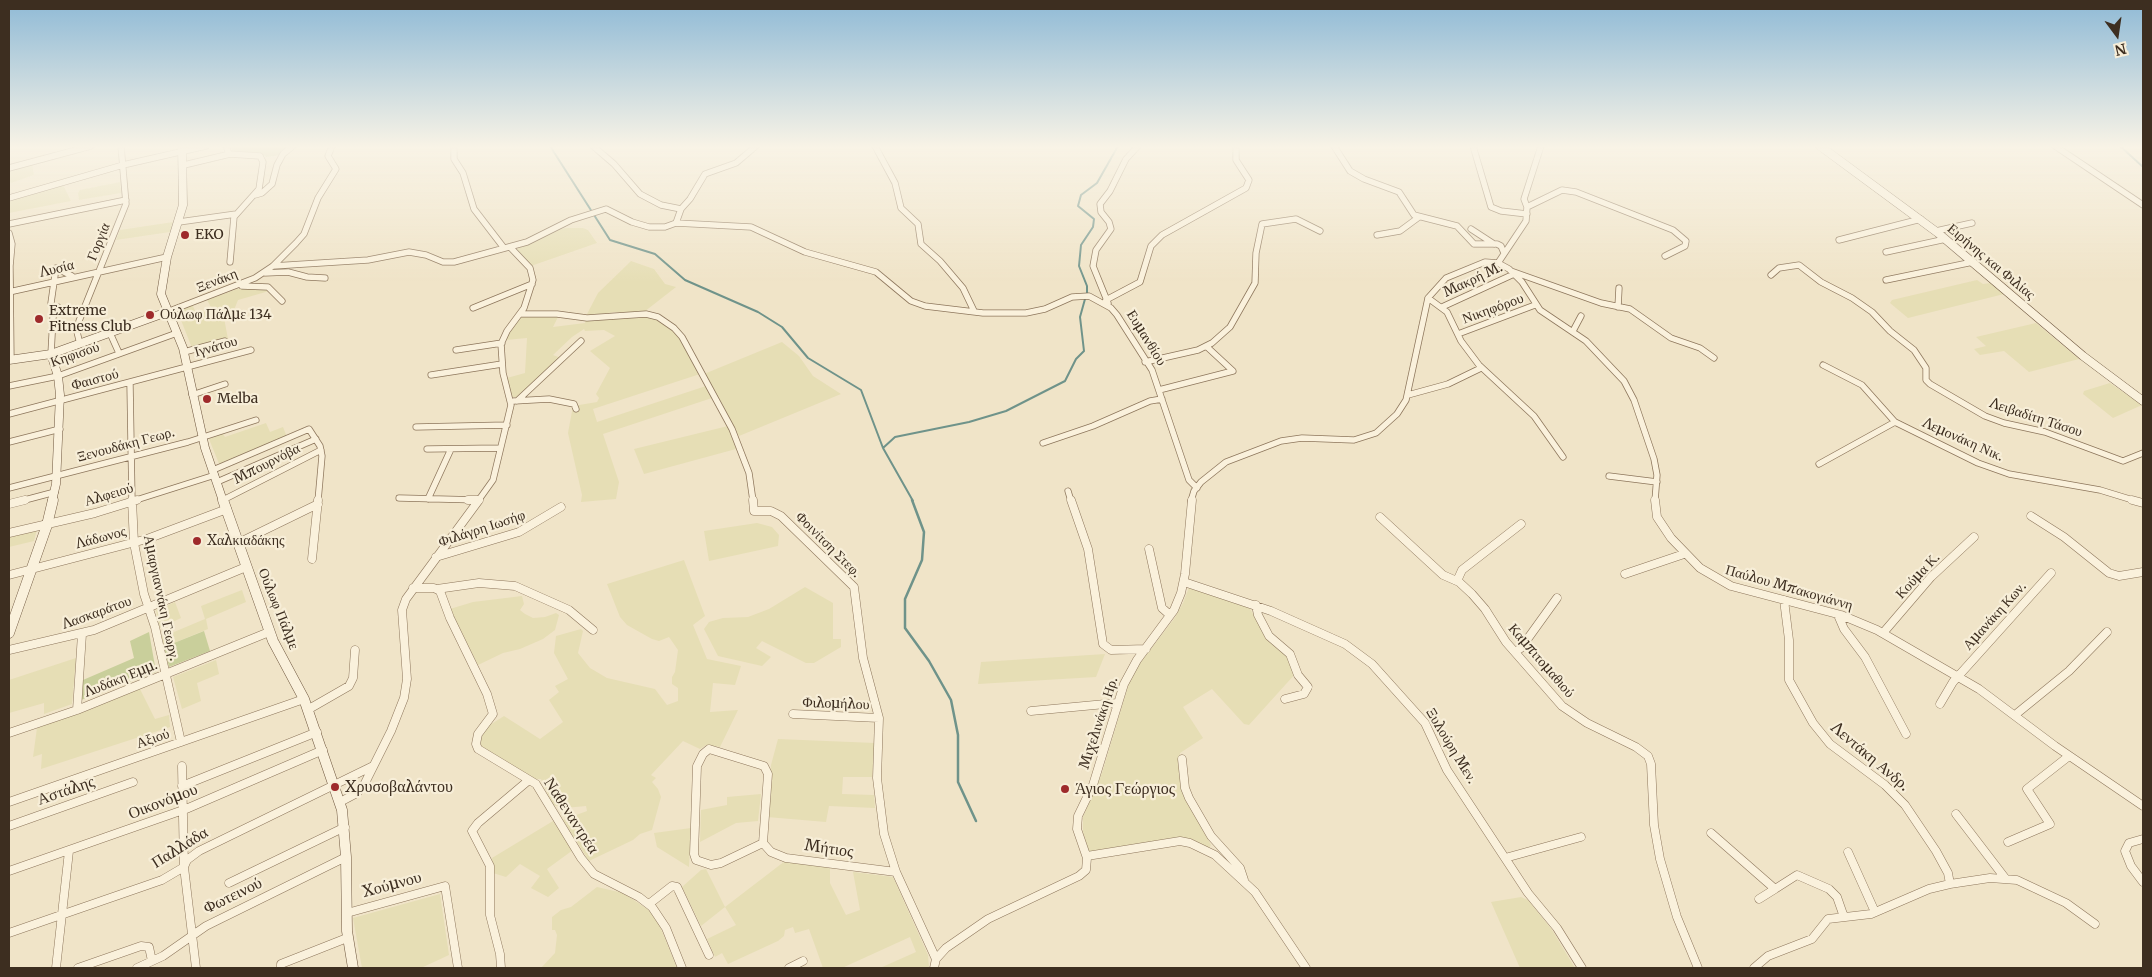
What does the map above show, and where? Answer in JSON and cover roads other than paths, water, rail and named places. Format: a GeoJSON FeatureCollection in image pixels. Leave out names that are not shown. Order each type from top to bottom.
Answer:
{"type":"FeatureCollection","features":[{"type":"Feature","properties":{"kind":"street"},"geometry":{"type":"LineString","coordinates":[[9,198],[31,192]]}},
{"type":"Feature","properties":{"kind":"street","name":"Γοργία"},"geometry":{"type":"LineString","coordinates":[[80,344],[77,332],[78,323],[101,270],[126,200],[125,192]]}},
{"type":"Feature","properties":{"kind":"street","name":"Ούλωφ Πάλμε"},"geometry":{"type":"LineString","coordinates":[[183,192],[183,205],[167,257],[161,291],[167,312],[184,352],[202,438],[246,567],[269,632],[309,710],[340,802],[345,827],[347,938],[353,968]]}},
{"type":"Feature","properties":{"kind":"street"},"geometry":{"type":"LineString","coordinates":[[230,262],[236,214],[256,192]]}},
{"type":"Feature","properties":{"kind":"street"},"geometry":{"type":"LineString","coordinates":[[254,195],[264,192]]}},
{"type":"Feature","properties":{"kind":"street","name":"Ξενάκη"},"geometry":{"type":"LineString","coordinates":[[167,312],[237,286],[273,266],[302,238],[322,192]]}},
{"type":"Feature","properties":{"kind":"street"},"geometry":{"type":"LineString","coordinates":[[469,192],[474,209],[507,248],[531,270],[532,284],[521,314],[507,330],[502,343],[502,364],[514,401]]}},
{"type":"Feature","properties":{"kind":"street"},"geometry":{"type":"LineString","coordinates":[[638,192],[665,207],[681,209]]}},
{"type":"Feature","properties":{"kind":"street"},"geometry":{"type":"LineString","coordinates":[[676,223],[681,209],[695,192]]}},
{"type":"Feature","properties":{"kind":"street"},"geometry":{"type":"LineString","coordinates":[[897,192],[901,208],[918,224],[921,244],[940,261],[963,288],[974,311]]}},
{"type":"Feature","properties":{"kind":"street"},"geometry":{"type":"LineString","coordinates":[[1110,192],[1100,204],[1101,212],[1109,222],[1111,229],[1096,250],[1093,266],[1096,280],[1111,308]]}},
{"type":"Feature","properties":{"kind":"street"},"geometry":{"type":"LineString","coordinates":[[1106,300],[1140,282],[1151,246],[1162,235],[1240,192]]}},
{"type":"Feature","properties":{"kind":"street"},"geometry":{"type":"LineString","coordinates":[[1398,192],[1412,212],[1419,217],[1462,228],[1474,244],[1501,246],[1504,253]]}},
{"type":"Feature","properties":{"kind":"street"},"geometry":{"type":"LineString","coordinates":[[1486,192],[1491,207],[1501,211],[1527,214]]}},
{"type":"Feature","properties":{"kind":"street"},"geometry":{"type":"LineString","coordinates":[[1498,262],[1525,224],[1527,214],[1524,199],[1526,192]]}},
{"type":"Feature","properties":{"kind":"street"},"geometry":{"type":"LineString","coordinates":[[1526,207],[1559,192]]}},
{"type":"Feature","properties":{"kind":"street"},"geometry":{"type":"LineString","coordinates":[[1573,192],[1666,227],[1686,241],[1685,246],[1665,256]]}},
{"type":"Feature","properties":{"kind":"street","name":"Ειρήνης και Φιλίας"},"geometry":{"type":"LineString","coordinates":[[1883,192],[1946,239],[2095,367],[2143,402]]}},
{"type":"Feature","properties":{"kind":"street"},"geometry":{"type":"LineString","coordinates":[[2122,192],[2143,205]]}},
{"type":"Feature","properties":{"kind":"street"},"geometry":{"type":"LineString","coordinates":[[9,224],[126,200]]}},
{"type":"Feature","properties":{"kind":"street","name":"Ευμανθίου"},"geometry":{"type":"LineString","coordinates":[[507,248],[536,239],[580,217],[601,210],[610,210],[626,219],[647,226],[665,227],[676,223],[754,228],[800,250],[876,272],[916,303],[974,311],[1032,312],[1082,295],[1093,297],[1111,308],[1119,318],[1154,376],[1189,480],[1197,488]]}},
{"type":"Feature","properties":{"kind":"street"},"geometry":{"type":"LineString","coordinates":[[179,222],[236,214]]}},
{"type":"Feature","properties":{"kind":"street"},"geometry":{"type":"LineString","coordinates":[[1377,235],[1400,231],[1419,217]]}},
{"type":"Feature","properties":{"kind":"street"},"geometry":{"type":"LineString","coordinates":[[1145,362],[1190,352],[1206,346],[1225,333],[1235,321],[1255,283],[1256,253],[1262,224],[1296,219],[1320,231]]}},
{"type":"Feature","properties":{"kind":"street"},"geometry":{"type":"LineString","coordinates":[[1839,240],[1921,219]]}},
{"type":"Feature","properties":{"kind":"street"},"geometry":{"type":"LineString","coordinates":[[1936,231],[1972,223]]}},
{"type":"Feature","properties":{"kind":"street"},"geometry":{"type":"LineString","coordinates":[[1471,229],[1494,244]]}},
{"type":"Feature","properties":{"kind":"street"},"geometry":{"type":"LineString","coordinates":[[9,233],[12,244],[10,257],[10,360],[51,354],[167,312]]}},
{"type":"Feature","properties":{"kind":"street"},"geometry":{"type":"LineString","coordinates":[[1886,252],[1946,239]]}},
{"type":"Feature","properties":{"kind":"street"},"geometry":{"type":"LineString","coordinates":[[273,266],[297,266],[368,260],[409,252],[450,262],[507,248]]}},
{"type":"Feature","properties":{"kind":"street","name":"Λυσία"},"geometry":{"type":"LineString","coordinates":[[10,292],[72,276],[167,257]]}},
{"type":"Feature","properties":{"kind":"street","name":"Μιχελινάκη Ηρ."},"geometry":{"type":"LineString","coordinates":[[1086,856],[1078,834],[1077,819],[1093,786],[1116,703],[1129,673],[1170,615],[1184,582],[1191,502],[1197,488],[1205,477],[1226,462],[1281,441],[1302,438],[1350,440],[1370,437],[1397,414],[1408,396],[1419,346],[1424,309],[1428,298],[1441,282],[1450,276],[1483,262],[1498,262]]}},
{"type":"Feature","properties":{"kind":"street","name":"Παύλου Μπακογιάννη"},"geometry":{"type":"LineString","coordinates":[[1498,262],[1513,273],[1523,284],[1535,305],[1552,319],[1573,331],[1600,354],[1628,388],[1653,455],[1657,482],[1654,501],[1657,517],[1664,530],[1684,554],[1704,572],[1719,581],[1838,615],[1883,634],[1958,676],[2015,715],[2069,756],[2143,806]]}},
{"type":"Feature","properties":{"kind":"street"},"geometry":{"type":"LineString","coordinates":[[1886,280],[1973,262]]}},
{"type":"Feature","properties":{"kind":"street","name":"Λειβαδίτη Τάσου"},"geometry":{"type":"LineString","coordinates":[[1772,275],[1779,268],[1799,265],[1820,282],[1852,298],[1872,312],[1890,332],[1914,350],[1926,368],[1926,380],[1930,384],[1985,416],[2004,423],[2045,432],[2122,460],[2132,459],[2143,453]]}},
{"type":"Feature","properties":{"kind":"street"},"geometry":{"type":"LineString","coordinates":[[51,303],[56,268],[72,276]]}},
{"type":"Feature","properties":{"kind":"street"},"geometry":{"type":"LineString","coordinates":[[263,273],[288,272],[307,278],[325,278]]}},
{"type":"Feature","properties":{"kind":"street"},"geometry":{"type":"LineString","coordinates":[[1513,273],[1596,301],[1630,308],[1670,338],[1700,348],[1714,358]]}},
{"type":"Feature","properties":{"kind":"street","name":"Μακρή Μ."},"geometry":{"type":"LineString","coordinates":[[1442,307],[1513,273]]}},
{"type":"Feature","properties":{"kind":"street"},"geometry":{"type":"LineString","coordinates":[[473,308],[532,284]]}},
{"type":"Feature","properties":{"kind":"street"},"geometry":{"type":"LineString","coordinates":[[237,286],[268,287],[282,301]]}},
{"type":"Feature","properties":{"kind":"street"},"geometry":{"type":"LineString","coordinates":[[1618,306],[1619,288]]}},
{"type":"Feature","properties":{"kind":"street"},"geometry":{"type":"LineString","coordinates":[[1428,298],[1442,307],[1449,315],[1458,334],[1481,368],[1504,386],[1534,416],[1563,457]]}},
{"type":"Feature","properties":{"kind":"street","name":"Νικηφόρου"},"geometry":{"type":"LineString","coordinates":[[1458,334],[1535,305]]}},
{"type":"Feature","properties":{"kind":"street"},"geometry":{"type":"LineString","coordinates":[[9,633],[13,612],[47,525],[55,492],[60,402],[58,376],[51,354],[53,317],[58,308]]}},
{"type":"Feature","properties":{"kind":"street","name":"Φοινίτση Στεφ."},"geometry":{"type":"LineString","coordinates":[[521,314],[557,314],[585,318],[646,314],[658,317],[677,330],[732,429],[748,473],[754,511],[771,510],[781,516],[854,587],[861,649],[879,718],[877,778],[879,808],[886,843],[896,872],[936,959]]}},
{"type":"Feature","properties":{"kind":"street"},"geometry":{"type":"LineString","coordinates":[[1573,331],[1581,316]]}},
{"type":"Feature","properties":{"kind":"street"},"geometry":{"type":"LineString","coordinates":[[110,333],[119,353]]}},
{"type":"Feature","properties":{"kind":"street","name":"Κηφισού"},"geometry":{"type":"LineString","coordinates":[[9,386],[58,376],[177,333]]}},
{"type":"Feature","properties":{"kind":"street"},"geometry":{"type":"LineString","coordinates":[[184,352],[225,341]]}},
{"type":"Feature","properties":{"kind":"street"},"geometry":{"type":"LineString","coordinates":[[340,802],[362,788],[391,732],[406,690],[402,610],[413,588],[492,482],[514,401],[581,341]]}},
{"type":"Feature","properties":{"kind":"street"},"geometry":{"type":"LineString","coordinates":[[456,350],[502,343]]}},
{"type":"Feature","properties":{"kind":"street"},"geometry":{"type":"LineString","coordinates":[[1159,390],[1232,371],[1206,346]]}},
{"type":"Feature","properties":{"kind":"street","name":"Ιγνάτου"},"geometry":{"type":"LineString","coordinates":[[187,368],[251,350]]}},
{"type":"Feature","properties":{"kind":"street"},"geometry":{"type":"LineString","coordinates":[[431,375],[502,364]]}},
{"type":"Feature","properties":{"kind":"street","name":"Λεμονάκη Νικ."},"geometry":{"type":"LineString","coordinates":[[1823,365],[1862,385],[1895,422],[1995,470],[2022,477],[2100,490],[2143,503]]}},
{"type":"Feature","properties":{"kind":"street","name":"Φαιστού"},"geometry":{"type":"LineString","coordinates":[[9,414],[187,368]]}},
{"type":"Feature","properties":{"kind":"street"},"geometry":{"type":"LineString","coordinates":[[1408,396],[1448,384],[1481,368]]}},
{"type":"Feature","properties":{"kind":"street","name":"Αμαργιαννάκη Γεωργ."},"geometry":{"type":"LineString","coordinates":[[130,384],[131,501],[134,543],[181,742]]}},
{"type":"Feature","properties":{"kind":"street"},"geometry":{"type":"LineString","coordinates":[[192,395],[225,384]]}},
{"type":"Feature","properties":{"kind":"street"},"geometry":{"type":"LineString","coordinates":[[514,401],[549,399],[574,404],[576,409]]}},
{"type":"Feature","properties":{"kind":"street"},"geometry":{"type":"LineString","coordinates":[[1043,443],[1093,426],[1150,401],[1162,399]]}},
{"type":"Feature","properties":{"kind":"street","name":"Ξενουδάκη Γεωρ."},"geometry":{"type":"LineString","coordinates":[[9,488],[202,438],[256,420]]}},
{"type":"Feature","properties":{"kind":"street"},"geometry":{"type":"LineString","coordinates":[[1819,464],[1895,422]]}},
{"type":"Feature","properties":{"kind":"street"},"geometry":{"type":"LineString","coordinates":[[416,427],[507,425]]}},
{"type":"Feature","properties":{"kind":"street"},"geometry":{"type":"LineString","coordinates":[[9,442],[60,429]]}},
{"type":"Feature","properties":{"kind":"street"},"geometry":{"type":"LineString","coordinates":[[215,476],[309,429],[321,450],[312,559]]}},
{"type":"Feature","properties":{"kind":"street"},"geometry":{"type":"LineString","coordinates":[[215,476],[316,439]]}},
{"type":"Feature","properties":{"kind":"street"},"geometry":{"type":"LineString","coordinates":[[427,449],[500,448]]}},
{"type":"Feature","properties":{"kind":"street"},"geometry":{"type":"LineString","coordinates":[[428,499],[451,449]]}},
{"type":"Feature","properties":{"kind":"street","name":"Μπουρνόβα"},"geometry":{"type":"LineString","coordinates":[[225,504],[321,450]]}},
{"type":"Feature","properties":{"kind":"street","name":"Αλφειού"},"geometry":{"type":"LineString","coordinates":[[9,533],[47,525],[215,476]]}},
{"type":"Feature","properties":{"kind":"street"},"geometry":{"type":"LineString","coordinates":[[1609,476],[1657,482]]}},
{"type":"Feature","properties":{"kind":"street"},"geometry":{"type":"LineString","coordinates":[[1068,491],[1089,555],[1100,614],[1103,644],[1111,650],[1146,649]]}},
{"type":"Feature","properties":{"kind":"street"},"geometry":{"type":"LineString","coordinates":[[9,504],[55,492]]}},
{"type":"Feature","properties":{"kind":"street"},"geometry":{"type":"LineString","coordinates":[[399,498],[479,500]]}},
{"type":"Feature","properties":{"kind":"street","name":"Λάδωνος"},"geometry":{"type":"LineString","coordinates":[[9,575],[134,543],[225,504]]}},
{"type":"Feature","properties":{"kind":"street"},"geometry":{"type":"LineString","coordinates":[[238,543],[318,504]]}},
{"type":"Feature","properties":{"kind":"street","name":"Φιλάγρη Ιωσήφ"},"geometry":{"type":"LineString","coordinates":[[436,557],[519,532],[561,507]]}},
{"type":"Feature","properties":{"kind":"street"},"geometry":{"type":"LineString","coordinates":[[2031,516],[2056,531],[2109,573],[2119,576],[2143,572]]}},
{"type":"Feature","properties":{"kind":"street","name":"Καμπιτομαθιού"},"geometry":{"type":"LineString","coordinates":[[1380,517],[1443,575],[1457,581],[1481,603],[1501,636],[1562,706],[1587,723],[1636,747],[1648,756],[1651,764],[1654,825],[1660,859],[1677,917],[1698,968]]}},
{"type":"Feature","properties":{"kind":"street"},"geometry":{"type":"LineString","coordinates":[[1457,581],[1462,570],[1521,524]]}},
{"type":"Feature","properties":{"kind":"street","name":"Κούμα Κ."},"geometry":{"type":"LineString","coordinates":[[1883,634],[1931,578],[1974,537]]}},
{"type":"Feature","properties":{"kind":"street"},"geometry":{"type":"LineString","coordinates":[[1149,549],[1162,608],[1170,615]]}},
{"type":"Feature","properties":{"kind":"street"},"geometry":{"type":"LineString","coordinates":[[1625,574],[1684,554]]}},
{"type":"Feature","properties":{"kind":"street","name":"Λασκαράτου"},"geometry":{"type":"LineString","coordinates":[[9,650],[82,634],[246,567]]}},
{"type":"Feature","properties":{"kind":"street","name":"Αμανάκη Κων."},"geometry":{"type":"LineString","coordinates":[[1940,704],[1958,676],[2051,573]]}},
{"type":"Feature","properties":{"kind":"street","name":"Ξυλούρη Μεν."},"geometry":{"type":"LineString","coordinates":[[1184,582],[1256,605],[1352,647],[1384,674],[1425,723],[1443,763],[1528,893],[1558,928],[1582,968]]}},
{"type":"Feature","properties":{"kind":"street"},"geometry":{"type":"LineString","coordinates":[[413,588],[437,589],[479,584],[515,586],[569,610],[593,630]]}},
{"type":"Feature","properties":{"kind":"street","name":"Ναθεναντρέα"},"geometry":{"type":"LineString","coordinates":[[437,589],[453,626],[476,668],[492,708],[493,716],[478,734],[476,746],[539,787],[550,809],[591,871],[600,878],[649,904],[666,928],[682,968]]}},
{"type":"Feature","properties":{"kind":"street"},"geometry":{"type":"LineString","coordinates":[[1515,652],[1521,648],[1557,598]]}},
{"type":"Feature","properties":{"kind":"street","name":"Λεντάκη Ανδρ."},"geometry":{"type":"LineString","coordinates":[[1784,600],[1789,640],[1790,680],[1813,723],[1830,744],[1878,779],[1905,805],[1936,851],[1948,873],[1950,884]]}},
{"type":"Feature","properties":{"kind":"street"},"geometry":{"type":"LineString","coordinates":[[1256,605],[1258,615],[1269,636],[1276,644],[1289,653],[1298,674],[1308,687],[1302,695],[1285,699]]}},
{"type":"Feature","properties":{"kind":"street"},"geometry":{"type":"LineString","coordinates":[[1838,615],[1842,627],[1865,657],[1906,734]]}},
{"type":"Feature","properties":{"kind":"street","name":"Λυδάκη Εμμ."},"geometry":{"type":"LineString","coordinates":[[9,733],[77,710],[269,632]]}},
{"type":"Feature","properties":{"kind":"street"},"geometry":{"type":"LineString","coordinates":[[2015,715],[2069,671],[2107,632]]}},
{"type":"Feature","properties":{"kind":"street"},"geometry":{"type":"LineString","coordinates":[[77,710],[82,634]]}},
{"type":"Feature","properties":{"kind":"street"},"geometry":{"type":"LineString","coordinates":[[309,710],[349,686],[353,678],[354,650]]}},
{"type":"Feature","properties":{"kind":"street","name":"Αξιού"},"geometry":{"type":"LineString","coordinates":[[9,802],[304,699]]}},
{"type":"Feature","properties":{"kind":"street"},"geometry":{"type":"LineString","coordinates":[[1031,711],[1116,703]]}},
{"type":"Feature","properties":{"kind":"street","name":"Φιλομήλου"},"geometry":{"type":"LineString","coordinates":[[792,714],[879,718]]}},
{"type":"Feature","properties":{"kind":"street"},"geometry":{"type":"LineString","coordinates":[[182,786],[317,732]]}},
{"type":"Feature","properties":{"kind":"street"},"geometry":{"type":"LineString","coordinates":[[714,749],[767,769],[763,843],[721,863],[711,865],[696,860],[694,854],[697,769],[699,760],[708,750],[714,749]]}},
{"type":"Feature","properties":{"kind":"street","name":"Οικονόμου"},"geometry":{"type":"LineString","coordinates":[[9,870],[69,851],[183,810],[323,750]]}},
{"type":"Feature","properties":{"kind":"street"},"geometry":{"type":"LineString","coordinates":[[2008,842],[2050,824],[2027,789],[2069,756]]}},
{"type":"Feature","properties":{"kind":"street"},"geometry":{"type":"LineString","coordinates":[[1182,759],[1184,788],[1189,798],[1211,836],[1240,868],[1244,880]]}},
{"type":"Feature","properties":{"kind":"street"},"geometry":{"type":"LineString","coordinates":[[182,766],[184,867],[196,968]]}},
{"type":"Feature","properties":{"kind":"street","name":"Παλλάδα"},"geometry":{"type":"LineString","coordinates":[[9,932],[162,880],[184,867],[187,860],[198,851],[334,787],[374,766]]}},
{"type":"Feature","properties":{"kind":"street"},"geometry":{"type":"LineString","coordinates":[[501,968],[500,954],[490,923],[490,866],[472,831],[485,817],[529,780]]}},
{"type":"Feature","properties":{"kind":"street","name":"Αστάλης"},"geometry":{"type":"LineString","coordinates":[[9,826],[133,782]]}},
{"type":"Feature","properties":{"kind":"street"},"geometry":{"type":"LineString","coordinates":[[1956,814],[2005,878]]}},
{"type":"Feature","properties":{"kind":"street","name":"Φωτεινού"},"geometry":{"type":"LineString","coordinates":[[230,883],[345,827]]}},
{"type":"Feature","properties":{"kind":"street"},"geometry":{"type":"LineString","coordinates":[[1711,833],[1775,889]]}},
{"type":"Feature","properties":{"kind":"street"},"geometry":{"type":"LineString","coordinates":[[1505,858],[1581,837]]}},
{"type":"Feature","properties":{"kind":"street"},"geometry":{"type":"LineString","coordinates":[[2143,838],[2129,843],[2125,851],[2131,866],[2143,882]]}},
{"type":"Feature","properties":{"kind":"street"},"geometry":{"type":"LineString","coordinates":[[934,968],[936,959],[946,948],[983,923],[1027,899],[1085,872],[1088,864],[1086,856],[1147,845],[1185,842],[1218,857],[1244,880],[1255,892],[1306,968]]}},
{"type":"Feature","properties":{"kind":"street","name":"Μήτιος"},"geometry":{"type":"LineString","coordinates":[[763,843],[771,852],[786,858],[896,872]]}},
{"type":"Feature","properties":{"kind":"street"},"geometry":{"type":"LineString","coordinates":[[56,968],[69,851]]}},
{"type":"Feature","properties":{"kind":"street"},"geometry":{"type":"LineString","coordinates":[[1848,852],[1875,912]]}},
{"type":"Feature","properties":{"kind":"street","name":"Φωτεινού"},"geometry":{"type":"LineString","coordinates":[[137,968],[152,961],[193,934],[346,857]]}},
{"type":"Feature","properties":{"kind":"street"},"geometry":{"type":"LineString","coordinates":[[1759,899],[1795,876],[1799,876],[1832,891],[1844,917]]}},
{"type":"Feature","properties":{"kind":"street"},"geometry":{"type":"LineString","coordinates":[[1754,968],[1768,956],[1812,939],[1828,918],[1864,916],[1929,889],[1950,884],[2005,878],[2017,880],[2056,898],[2095,924]]}},
{"type":"Feature","properties":{"kind":"street","name":"Χούμνου"},"geometry":{"type":"LineString","coordinates":[[346,913],[445,886],[458,968]]}},
{"type":"Feature","properties":{"kind":"street"},"geometry":{"type":"LineString","coordinates":[[649,904],[672,886],[677,887],[709,955]]}},
{"type":"Feature","properties":{"kind":"street"},"geometry":{"type":"LineString","coordinates":[[282,968],[281,964],[347,938]]}},
{"type":"Feature","properties":{"kind":"street"},"geometry":{"type":"LineString","coordinates":[[78,968],[142,946],[148,947],[151,952],[152,961]]}},
{"type":"Feature","properties":{"kind":"street"},"geometry":{"type":"LineString","coordinates":[[789,968],[804,961]]}},
{"type":"Feature","properties":{"kind":"waterway"},"geometry":{"type":"LineString","coordinates":[[579,192],[610,240],[655,254],[685,280],[758,312],[782,327],[808,358],[861,390],[883,448]]}},
{"type":"Feature","properties":{"kind":"waterway"},"geometry":{"type":"LineString","coordinates":[[1086,192],[1081,195],[1078,206],[1094,219],[1093,227],[1081,245],[1079,266],[1087,286],[1087,293]]}},
{"type":"Feature","properties":{"kind":"waterway"},"geometry":{"type":"LineString","coordinates":[[883,448],[895,437],[969,422],[1006,411],[1065,381],[1076,359],[1084,351],[1080,317],[1085,299]]}},
{"type":"Feature","properties":{"kind":"waterway"},"geometry":{"type":"LineString","coordinates":[[883,448],[913,501]]}},
{"type":"Feature","properties":{"kind":"waterway"},"geometry":{"type":"LineString","coordinates":[[912,500],[924,532],[922,560],[905,599],[905,628],[929,661],[951,700],[958,735],[958,782],[976,821]]}},
{"type":"Feature","properties":{"kind":"place","name":"EKO"},"geometry":{"type":"Point","coordinates":[185,235]}},
{"type":"Feature","properties":{"kind":"place","name":"Ούλωφ Πάλμε 134"},"geometry":{"type":"Point","coordinates":[150,315]}},
{"type":"Feature","properties":{"kind":"place","name":"Extreme Fitness Club"},"geometry":{"type":"Point","coordinates":[39,319]}},
{"type":"Feature","properties":{"kind":"place","name":"Melba"},"geometry":{"type":"Point","coordinates":[207,399]}},
{"type":"Feature","properties":{"kind":"place","name":"Χαλκιαδάκης"},"geometry":{"type":"Point","coordinates":[197,541]}},
{"type":"Feature","properties":{"kind":"place","name":"Χρυσοβαλάντου"},"geometry":{"type":"Point","coordinates":[335,787]}},
{"type":"Feature","properties":{"kind":"place","name":"Άγιος Γεώργιος"},"geometry":{"type":"Point","coordinates":[1065,789]}}]}
